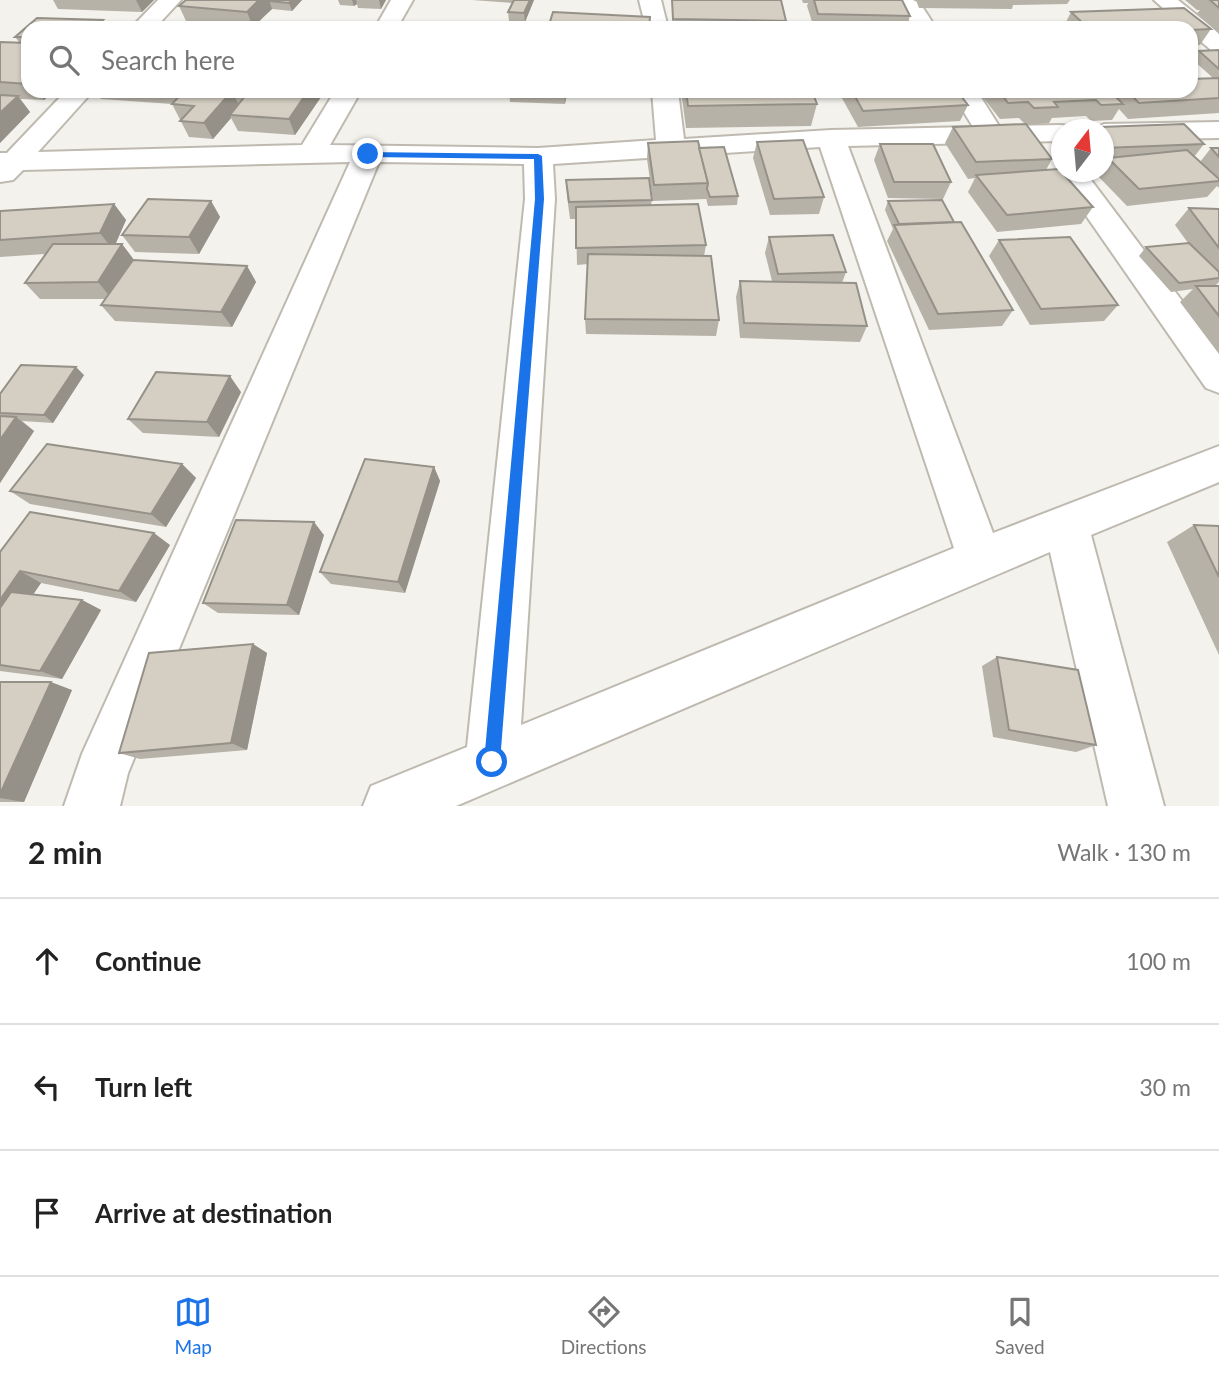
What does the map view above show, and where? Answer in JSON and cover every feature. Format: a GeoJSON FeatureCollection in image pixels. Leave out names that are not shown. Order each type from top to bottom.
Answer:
{"type":"FeatureCollection","features":[{"type":"Feature","properties":{"kind":"street"},"geometry":{"type":"LineString","coordinates":[[149,21],[170,0]]}},
{"type":"Feature","properties":{"kind":"street"},"geometry":{"type":"LineString","coordinates":[[390,21],[402,0]]}},
{"type":"Feature","properties":{"kind":"street"},"geometry":{"type":"LineString","coordinates":[[650,0],[655,21]]}},
{"type":"Feature","properties":{"kind":"street"},"geometry":{"type":"LineString","coordinates":[[907,0],[920,21]]}},
{"type":"Feature","properties":{"kind":"street"},"geometry":{"type":"LineString","coordinates":[[1165,0],[1190,21]]}},
{"type":"Feature","properties":{"kind":"street"},"geometry":{"type":"LineString","coordinates":[[1198,28],[1219,45]]}},
{"type":"Feature","properties":{"kind":"street"},"geometry":{"type":"LineString","coordinates":[[4,167],[73,98]]}},
{"type":"Feature","properties":{"kind":"street"},"geometry":{"type":"LineString","coordinates":[[311,153],[344,98]]}},
{"type":"Feature","properties":{"kind":"street"},"geometry":{"type":"LineString","coordinates":[[666,98],[671,147]]}},
{"type":"Feature","properties":{"kind":"street"},"geometry":{"type":"LineString","coordinates":[[968,98],[990,133]]}},
{"type":"Feature","properties":{"kind":"street"},"geometry":{"type":"LineString","coordinates":[[1114,132],[1219,130]]}},
{"type":"Feature","properties":{"kind":"street"},"geometry":{"type":"LineString","coordinates":[[4,167],[311,153],[538,156],[831,138],[1051,134]]}},
{"type":"Feature","properties":{"kind":"street"},"geometry":{"type":"LineString","coordinates":[[831,138],[980,559]]}},
{"type":"Feature","properties":{"kind":"street"},"geometry":{"type":"LineString","coordinates":[[92,806],[101,773],[368,154]]}},
{"type":"Feature","properties":{"kind":"street"},"geometry":{"type":"LineString","coordinates":[[492,762],[540,199],[538,156]]}},
{"type":"Feature","properties":{"kind":"street"},"geometry":{"type":"LineString","coordinates":[[1077,182],[1219,378]]}},
{"type":"Feature","properties":{"kind":"street"},"geometry":{"type":"LineString","coordinates":[[391,806],[980,559],[1219,464]]}},
{"type":"Feature","properties":{"kind":"street"},"geometry":{"type":"LineString","coordinates":[[1066,525],[1136,806]]}},
{"type":"Feature","properties":{"kind":"building"},"geometry":{"type":"Polygon","coordinates":[[[186,0],[259,0],[247,12],[179,6],[186,0]]]}},
{"type":"Feature","properties":{"kind":"building"},"geometry":{"type":"Polygon","coordinates":[[[270,0],[292,0],[289,3],[270,0]]]}},
{"type":"Feature","properties":{"kind":"building"},"geometry":{"type":"Polygon","coordinates":[[[514,0],[530,0],[524,13],[508,12],[514,0]]]}},
{"type":"Feature","properties":{"kind":"building"},"geometry":{"type":"Polygon","coordinates":[[[672,0],[781,0],[786,21],[673,19],[672,0]]]}},
{"type":"Feature","properties":{"kind":"building"},"geometry":{"type":"Polygon","coordinates":[[[814,0],[902,0],[910,16],[818,14],[814,0]]]}},
{"type":"Feature","properties":{"kind":"building"},"geometry":{"type":"Polygon","coordinates":[[[1210,0],[1219,0],[1219,8],[1210,0]]]}},
{"type":"Feature","properties":{"kind":"building"},"geometry":{"type":"Polygon","coordinates":[[[1184,8],[1211,29],[1198,30],[1198,21],[1081,21],[1071,12],[1184,8]]]}},
{"type":"Feature","properties":{"kind":"building"},"geometry":{"type":"Polygon","coordinates":[[[553,12],[650,17],[650,21],[550,21],[553,12]]]}},
{"type":"Feature","properties":{"kind":"building"},"geometry":{"type":"Polygon","coordinates":[[[37,18],[103,20],[102,21],[34,21],[37,18]]]}},
{"type":"Feature","properties":{"kind":"building"},"geometry":{"type":"Polygon","coordinates":[[[0,42],[21,43],[21,84],[0,82],[0,42]]]}},
{"type":"Feature","properties":{"kind":"building"},"geometry":{"type":"Polygon","coordinates":[[[1219,50],[1219,69],[1199,51],[1219,50]]]}},
{"type":"Feature","properties":{"kind":"building"},"geometry":{"type":"Polygon","coordinates":[[[1219,78],[1219,98],[1139,103],[1134,98],[1198,98],[1198,79],[1219,78]]]}},
{"type":"Feature","properties":{"kind":"building"},"geometry":{"type":"Polygon","coordinates":[[[0,95],[18,96],[0,113],[0,95]]]}},
{"type":"Feature","properties":{"kind":"building"},"geometry":{"type":"Polygon","coordinates":[[[178,98],[226,98],[204,123],[180,121],[194,106],[172,104],[178,98]]]}},
{"type":"Feature","properties":{"kind":"building"},"geometry":{"type":"Polygon","coordinates":[[[243,98],[303,98],[289,119],[230,115],[243,98]]]}},
{"type":"Feature","properties":{"kind":"building"},"geometry":{"type":"Polygon","coordinates":[[[687,98],[815,98],[817,104],[688,106],[687,98]]]}},
{"type":"Feature","properties":{"kind":"building"},"geometry":{"type":"Polygon","coordinates":[[[856,98],[962,98],[968,105],[863,111],[856,98]]]}},
{"type":"Feature","properties":{"kind":"building"},"geometry":{"type":"Polygon","coordinates":[[[1004,98],[1117,98],[1123,104],[1101,105],[1096,100],[1054,102],[1058,107],[1034,108],[1028,102],[1008,103],[1004,98]]]}},
{"type":"Feature","properties":{"kind":"building"},"geometry":{"type":"Polygon","coordinates":[[[1026,124],[1051,159],[976,162],[953,127],[1026,124]]]}},
{"type":"Feature","properties":{"kind":"building"},"geometry":{"type":"Polygon","coordinates":[[[1184,124],[1204,144],[1114,148],[1114,126],[1184,124]]]}},
{"type":"Feature","properties":{"kind":"building"},"geometry":{"type":"Polygon","coordinates":[[[803,140],[824,197],[774,199],[757,142],[803,140]]]}},
{"type":"Feature","properties":{"kind":"building"},"geometry":{"type":"Polygon","coordinates":[[[698,141],[708,183],[654,185],[648,143],[698,141]]]}},
{"type":"Feature","properties":{"kind":"building"},"geometry":{"type":"Polygon","coordinates":[[[880,144],[933,144],[951,182],[894,182],[880,144]]]}},
{"type":"Feature","properties":{"kind":"building"},"geometry":{"type":"Polygon","coordinates":[[[724,147],[738,196],[710,197],[699,148],[724,147]]]}},
{"type":"Feature","properties":{"kind":"building"},"geometry":{"type":"Polygon","coordinates":[[[1211,148],[1219,148],[1219,157],[1211,148]]]}},
{"type":"Feature","properties":{"kind":"building"},"geometry":{"type":"Polygon","coordinates":[[[1187,150],[1219,181],[1139,189],[1114,164],[1114,157],[1187,150]]]}},
{"type":"Feature","properties":{"kind":"building"},"geometry":{"type":"Polygon","coordinates":[[[1051,170],[1051,182],[1071,182],[1093,207],[1007,215],[976,175],[1051,170]]]}},
{"type":"Feature","properties":{"kind":"building"},"geometry":{"type":"Polygon","coordinates":[[[649,178],[652,200],[569,202],[566,180],[649,178]]]}},
{"type":"Feature","properties":{"kind":"building"},"geometry":{"type":"Polygon","coordinates":[[[148,199],[211,201],[189,237],[122,235],[148,199]]]}},
{"type":"Feature","properties":{"kind":"building"},"geometry":{"type":"Polygon","coordinates":[[[942,200],[954,222],[899,224],[888,201],[942,200]]]}},
{"type":"Feature","properties":{"kind":"building"},"geometry":{"type":"Polygon","coordinates":[[[114,204],[100,233],[0,240],[0,211],[114,204]]]}},
{"type":"Feature","properties":{"kind":"building"},"geometry":{"type":"Polygon","coordinates":[[[698,204],[706,245],[576,248],[576,207],[698,204]]]}},
{"type":"Feature","properties":{"kind":"building"},"geometry":{"type":"Polygon","coordinates":[[[1189,208],[1219,209],[1219,248],[1189,208]]]}},
{"type":"Feature","properties":{"kind":"building"},"geometry":{"type":"Polygon","coordinates":[[[961,222],[1013,310],[938,314],[894,225],[961,222]]]}},
{"type":"Feature","properties":{"kind":"building"},"geometry":{"type":"Polygon","coordinates":[[[833,235],[846,272],[778,274],[769,237],[833,235]]]}},
{"type":"Feature","properties":{"kind":"building"},"geometry":{"type":"Polygon","coordinates":[[[1070,237],[1118,305],[1041,309],[999,240],[1070,237]]]}},
{"type":"Feature","properties":{"kind":"building"},"geometry":{"type":"Polygon","coordinates":[[[1189,243],[1219,272],[1219,278],[1179,283],[1146,247],[1189,243]]]}},
{"type":"Feature","properties":{"kind":"building"},"geometry":{"type":"Polygon","coordinates":[[[53,244],[122,244],[98,282],[25,283],[53,244]]]}},
{"type":"Feature","properties":{"kind":"building"},"geometry":{"type":"Polygon","coordinates":[[[588,254],[711,256],[719,320],[585,319],[588,254]]]}},
{"type":"Feature","properties":{"kind":"building"},"geometry":{"type":"Polygon","coordinates":[[[133,260],[247,266],[221,312],[101,305],[133,260]]]}},
{"type":"Feature","properties":{"kind":"building"},"geometry":{"type":"Polygon","coordinates":[[[740,281],[856,283],[867,326],[744,323],[740,281]]]}},
{"type":"Feature","properties":{"kind":"building"},"geometry":{"type":"Polygon","coordinates":[[[1196,286],[1219,286],[1219,316],[1196,286]]]}},
{"type":"Feature","properties":{"kind":"building"},"geometry":{"type":"Polygon","coordinates":[[[21,365],[76,367],[44,415],[0,413],[0,394],[21,365]]]}},
{"type":"Feature","properties":{"kind":"building"},"geometry":{"type":"Polygon","coordinates":[[[156,372],[230,376],[207,422],[128,419],[156,372]]]}},
{"type":"Feature","properties":{"kind":"building"},"geometry":{"type":"Polygon","coordinates":[[[0,416],[16,417],[0,440],[0,416]]]}},
{"type":"Feature","properties":{"kind":"building"},"geometry":{"type":"Polygon","coordinates":[[[47,444],[182,464],[151,514],[10,491],[47,444]]]}},
{"type":"Feature","properties":{"kind":"building"},"geometry":{"type":"Polygon","coordinates":[[[365,459],[434,467],[398,582],[320,572],[365,459]]]}},
{"type":"Feature","properties":{"kind":"building"},"geometry":{"type":"Polygon","coordinates":[[[30,512],[154,533],[119,591],[20,571],[0,600],[0,552],[30,512]]]}},
{"type":"Feature","properties":{"kind":"building"},"geometry":{"type":"Polygon","coordinates":[[[236,520],[314,522],[287,605],[203,603],[236,520]]]}},
{"type":"Feature","properties":{"kind":"building"},"geometry":{"type":"Polygon","coordinates":[[[1194,525],[1219,526],[1219,577],[1194,525]]]}},
{"type":"Feature","properties":{"kind":"building"},"geometry":{"type":"Polygon","coordinates":[[[11,592],[82,600],[40,671],[0,665],[0,608],[11,592]]]}},
{"type":"Feature","properties":{"kind":"building"},"geometry":{"type":"Polygon","coordinates":[[[253,644],[231,743],[119,753],[149,653],[253,644]]]}},
{"type":"Feature","properties":{"kind":"building"},"geometry":{"type":"Polygon","coordinates":[[[997,657],[1078,670],[1096,745],[1009,730],[997,657]]]}},
{"type":"Feature","properties":{"kind":"building"},"geometry":{"type":"Polygon","coordinates":[[[0,682],[51,682],[0,794],[0,682]]]}},
{"type":"Feature","properties":{"kind":"route"},"geometry":{"type":"LineString","coordinates":[[368,154],[538,156],[540,199],[492,762]]}}]}
